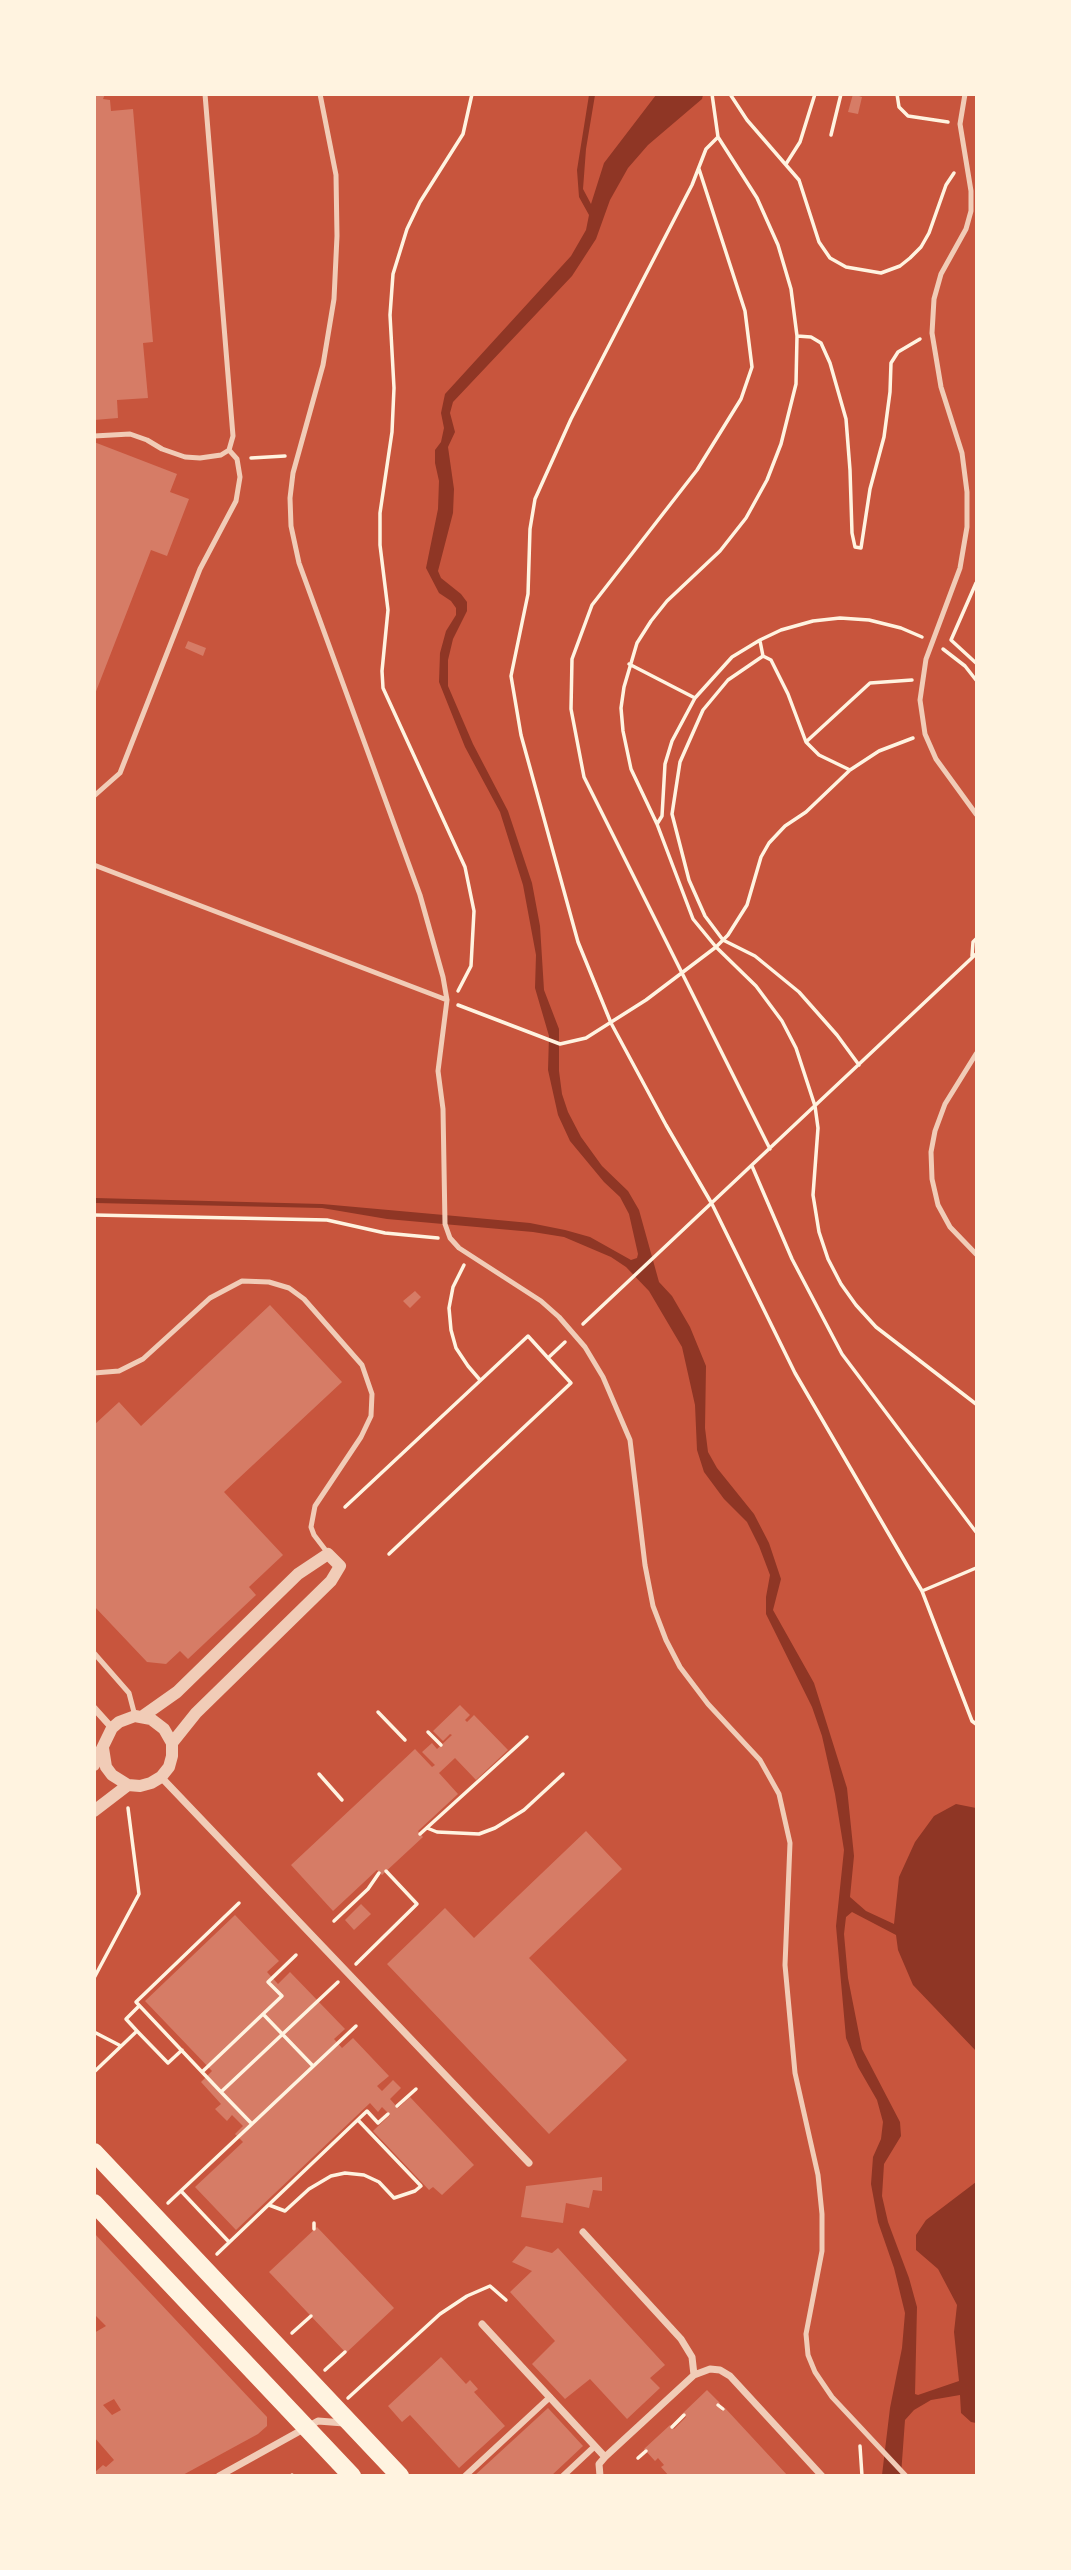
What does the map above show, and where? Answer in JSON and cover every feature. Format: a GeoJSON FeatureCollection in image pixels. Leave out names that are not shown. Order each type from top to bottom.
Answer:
{"type":"FeatureCollection","features":[{"type":"Feature","properties":{"kind":"main road"},"geometry":{"type":"LineString","coordinates":[[94,2152],[400,2476]]}},
{"type":"Feature","properties":{"kind":"main road"},"geometry":{"type":"LineString","coordinates":[[94,2203],[352,2476]]}},
{"type":"Feature","properties":{"kind":"street"},"geometry":{"type":"LineString","coordinates":[[94,1765],[112,1728],[119,1722],[139,1716],[177,1692],[298,1574],[328,1554],[340,1566],[331,1581],[196,1713],[172,1743]]}},
{"type":"Feature","properties":{"kind":"street"},"geometry":{"type":"LineString","coordinates":[[94,1708],[112,1728]]}},
{"type":"Feature","properties":{"kind":"street"},"geometry":{"type":"LineString","coordinates":[[94,1811],[128,1785],[151,1783],[161,1777],[169,1767],[173,1755],[172,1743],[164,1728],[139,1716]]}},
{"type":"Feature","properties":{"kind":"street"},"geometry":{"type":"LineString","coordinates":[[103,1748],[107,1767],[112,1775],[128,1785]]}},
{"type":"Feature","properties":{"kind":"street"},"geometry":{"type":"LineString","coordinates":[[161,1777],[529,2163]]}},
{"type":"Feature","properties":{"kind":"street"},"geometry":{"type":"LineString","coordinates":[[583,2232],[681,2339],[692,2357],[694,2375]]}},
{"type":"Feature","properties":{"kind":"street"},"geometry":{"type":"LineString","coordinates":[[482,2324],[605,2457]]}},
{"type":"Feature","properties":{"kind":"street"},"geometry":{"type":"LineString","coordinates":[[600,2476],[599,2464],[605,2457],[694,2375],[710,2369],[720,2370],[730,2376],[822,2476]]}},
{"type":"Feature","properties":{"kind":"street"},"geometry":{"type":"LineString","coordinates":[[466,2476],[550,2397]]}},
{"type":"Feature","properties":{"kind":"street"},"geometry":{"type":"LineString","coordinates":[[219,2476],[318,2421],[334,2420],[354,2427]]}},
{"type":"Feature","properties":{"kind":"street"},"geometry":{"type":"LineString","coordinates":[[563,2476],[595,2446]]}},
{"type":"Feature","properties":{"kind":"lane"},"geometry":{"type":"LineString","coordinates":[[94,436],[130,434],[185,457],[220,455],[229,450],[233,436],[205,94]]}},
{"type":"Feature","properties":{"kind":"lane"},"geometry":{"type":"LineString","coordinates":[[320,94],[336,175],[334,299],[323,365],[293,473],[291,526],[299,563],[420,895],[443,977],[447,1000],[438,1071],[443,1109],[445,1224],[450,1238],[470,1257],[541,1301],[574,1333],[603,1377],[630,1440],[648,1579],[653,1606],[666,1640],[680,1667],[708,1704],[760,1760],[779,1794],[790,1843],[785,1965],[789,2015],[795,2073],[818,2175],[822,2214],[822,2251],[806,2334],[808,2355],[815,2372],[832,2397],[906,2476]]}},
{"type":"Feature","properties":{"kind":"lane"},"geometry":{"type":"LineString","coordinates":[[965,94],[960,124],[971,191],[971,211],[966,229],[941,274],[934,299],[932,333],[941,387],[962,453],[967,515],[960,568],[932,641],[920,700],[925,734],[936,759],[976,814]]}},
{"type":"Feature","properties":{"kind":"lane"},"geometry":{"type":"LineString","coordinates":[[94,796],[120,773],[200,569],[236,501],[240,477],[237,459],[229,450]]}},
{"type":"Feature","properties":{"kind":"lane"},"geometry":{"type":"LineString","coordinates":[[94,865],[447,1000]]}},
{"type":"Feature","properties":{"kind":"lane"},"geometry":{"type":"LineString","coordinates":[[976,1054],[945,1104],[931,1152],[932,1179],[938,1205],[950,1227],[976,1254]]}},
{"type":"Feature","properties":{"kind":"lane"},"geometry":{"type":"LineString","coordinates":[[94,1373],[119,1371],[143,1359],[210,1298],[242,1281],[269,1282],[289,1288],[304,1299],[362,1365],[372,1394],[371,1416],[361,1437],[315,1506],[311,1527],[328,1554]]}},
{"type":"Feature","properties":{"kind":"lane"},"geometry":{"type":"LineString","coordinates":[[94,1653],[129,1693],[139,1716]]}},
{"type":"Feature","properties":{"kind":"path"},"geometry":{"type":"LineString","coordinates":[[447,1000],[464,984],[471,966],[474,911],[465,867],[383,688],[388,610],[380,545],[380,513],[392,432],[394,388],[390,315],[393,274],[407,229],[420,202],[463,134],[472,94]]}},
{"type":"Feature","properties":{"kind":"path"},"geometry":{"type":"LineString","coordinates":[[712,94],[718,137],[757,198],[778,245],[791,289],[797,336],[796,384],[790,415],[767,480],[746,518],[727,543],[667,601],[637,643],[629,664],[621,708],[623,731],[631,769],[657,824],[693,919],[716,947],[756,986],[782,1021],[796,1048],[815,1107],[818,1128],[813,1195],[819,1232],[828,1259],[841,1284],[876,1327],[976,1404]]}},
{"type":"Feature","properties":{"kind":"path"},"geometry":{"type":"LineString","coordinates":[[730,94],[747,120],[786,164],[803,188],[819,242],[830,258],[846,267],[881,273],[900,266],[921,247],[952,176]]}},
{"type":"Feature","properties":{"kind":"path"},"geometry":{"type":"LineString","coordinates":[[786,164],[800,142],[815,94]]}},
{"type":"Feature","properties":{"kind":"path"},"geometry":{"type":"LineString","coordinates":[[831,135],[841,94]]}},
{"type":"Feature","properties":{"kind":"path"},"geometry":{"type":"LineString","coordinates":[[897,94],[899,107],[908,116],[960,124]]}},
{"type":"Feature","properties":{"kind":"path"},"geometry":{"type":"LineString","coordinates":[[718,137],[706,149],[692,185],[578,407],[535,499],[530,529],[528,594],[511,676],[521,735],[574,930],[611,1023],[712,1204],[795,1373],[922,1591],[972,1721],[976,1724]]}},
{"type":"Feature","properties":{"kind":"path"},"geometry":{"type":"LineString","coordinates":[[699,167],[745,312],[751,367],[741,399],[697,470],[592,605],[572,659],[571,709],[584,777],[680,974],[770,1149]]}},
{"type":"Feature","properties":{"kind":"path"},"geometry":{"type":"LineString","coordinates":[[797,336],[811,337],[821,343],[830,363],[846,419],[852,533],[855,547],[861,548],[870,489],[884,437],[891,362],[898,352],[932,333]]}},
{"type":"Feature","properties":{"kind":"path"},"geometry":{"type":"LineString","coordinates":[[237,459],[274,457]]}},
{"type":"Feature","properties":{"kind":"path"},"geometry":{"type":"LineString","coordinates":[[976,583],[951,640],[976,663]]}},
{"type":"Feature","properties":{"kind":"path"},"geometry":{"type":"LineString","coordinates":[[657,824],[662,816],[665,764],[677,729],[695,698],[732,657],[760,640],[813,621],[840,618],[869,620],[932,641],[965,666],[976,680]]}},
{"type":"Feature","properties":{"kind":"path"},"geometry":{"type":"LineString","coordinates":[[760,640],[764,656],[771,660],[789,694],[806,742],[819,755],[850,770]]}},
{"type":"Feature","properties":{"kind":"path"},"geometry":{"type":"LineString","coordinates":[[764,656],[728,680],[703,709],[680,762],[672,814],[689,880],[705,916],[723,940],[755,956],[799,992],[859,1065]]}},
{"type":"Feature","properties":{"kind":"path"},"geometry":{"type":"LineString","coordinates":[[629,664],[695,698]]}},
{"type":"Feature","properties":{"kind":"path"},"geometry":{"type":"LineString","coordinates":[[806,742],[870,682],[922,680]]}},
{"type":"Feature","properties":{"kind":"path"},"geometry":{"type":"LineString","coordinates":[[447,1000],[560,1044],[586,1038],[646,1000],[723,940],[747,905],[761,857],[769,843],[850,770],[879,751],[925,734]]}},
{"type":"Feature","properties":{"kind":"path"},"geometry":{"type":"LineString","coordinates":[[662,816],[672,814]]}},
{"type":"Feature","properties":{"kind":"path"},"geometry":{"type":"LineString","coordinates":[[972,958],[973,942],[976,939]]}},
{"type":"Feature","properties":{"kind":"path"},"geometry":{"type":"LineString","coordinates":[[574,1333],[976,954]]}},
{"type":"Feature","properties":{"kind":"path"},"geometry":{"type":"LineString","coordinates":[[752,1166],[792,1259],[842,1354],[976,1532]]}},
{"type":"Feature","properties":{"kind":"path"},"geometry":{"type":"LineString","coordinates":[[94,1215],[327,1220],[426,1239],[450,1238]]}},
{"type":"Feature","properties":{"kind":"path"},"geometry":{"type":"LineString","coordinates":[[470,1257],[453,1287],[449,1308],[456,1348],[480,1380]]}},
{"type":"Feature","properties":{"kind":"path"},"geometry":{"type":"LineString","coordinates":[[345,1507],[528,1336],[571,1382],[388,1554]]}},
{"type":"Feature","properties":{"kind":"path"},"geometry":{"type":"LineString","coordinates":[[548,1358],[556,1350]]}},
{"type":"Feature","properties":{"kind":"path"},"geometry":{"type":"LineString","coordinates":[[922,1591],[976,1568]]}},
{"type":"Feature","properties":{"kind":"path"},"geometry":{"type":"LineString","coordinates":[[378,1712],[405,1740]]}},
{"type":"Feature","properties":{"kind":"path"},"geometry":{"type":"LineString","coordinates":[[428,1732],[441,1745]]}},
{"type":"Feature","properties":{"kind":"path"},"geometry":{"type":"LineString","coordinates":[[420,1834],[527,1737]]}},
{"type":"Feature","properties":{"kind":"path"},"geometry":{"type":"LineString","coordinates":[[319,1774],[342,1800]]}},
{"type":"Feature","properties":{"kind":"path"},"geometry":{"type":"LineString","coordinates":[[427,1828],[437,1832],[480,1834],[524,1810],[563,1774]]}},
{"type":"Feature","properties":{"kind":"path"},"geometry":{"type":"LineString","coordinates":[[94,1978],[139,1894],[128,1808]]}},
{"type":"Feature","properties":{"kind":"path"},"geometry":{"type":"LineString","coordinates":[[372,1949],[417,1904],[386,1871]]}},
{"type":"Feature","properties":{"kind":"path"},"geometry":{"type":"LineString","coordinates":[[334,1921],[369,1889],[379,1873]]}},
{"type":"Feature","properties":{"kind":"path"},"geometry":{"type":"LineString","coordinates":[[239,1903],[136,2002],[252,2124]]}},
{"type":"Feature","properties":{"kind":"path"},"geometry":{"type":"LineString","coordinates":[[202,2072],[282,1996],[268,1982],[296,1955]]}},
{"type":"Feature","properties":{"kind":"path"},"geometry":{"type":"LineString","coordinates":[[221,2092],[318,2002]]}},
{"type":"Feature","properties":{"kind":"path"},"geometry":{"type":"LineString","coordinates":[[139,2006],[126,2019],[168,2063],[182,2050]]}},
{"type":"Feature","properties":{"kind":"path"},"geometry":{"type":"LineString","coordinates":[[263,2014],[313,2066]]}},
{"type":"Feature","properties":{"kind":"path"},"geometry":{"type":"LineString","coordinates":[[172,2200],[356,2026]]}},
{"type":"Feature","properties":{"kind":"path"},"geometry":{"type":"LineString","coordinates":[[94,2071],[137,2031]]}},
{"type":"Feature","properties":{"kind":"path"},"geometry":{"type":"LineString","coordinates":[[94,2032],[121,2046]]}},
{"type":"Feature","properties":{"kind":"path"},"geometry":{"type":"LineString","coordinates":[[397,2106],[416,2089]]}},
{"type":"Feature","properties":{"kind":"path"},"geometry":{"type":"LineString","coordinates":[[217,2254],[367,2111],[378,2123],[388,2114]]}},
{"type":"Feature","properties":{"kind":"path"},"geometry":{"type":"LineString","coordinates":[[269,2204],[285,2211],[309,2189],[331,2176],[345,2173],[364,2175],[379,2182],[394,2198],[415,2191],[421,2186],[358,2120]]}},
{"type":"Feature","properties":{"kind":"path"},"geometry":{"type":"LineString","coordinates":[[181,2191],[229,2242]]}},
{"type":"Feature","properties":{"kind":"path"},"geometry":{"type":"LineString","coordinates":[[314,2223],[314,2229]]}},
{"type":"Feature","properties":{"kind":"path"},"geometry":{"type":"LineString","coordinates":[[354,2392],[440,2314],[467,2296],[490,2286],[506,2300]]}},
{"type":"Feature","properties":{"kind":"path"},"geometry":{"type":"LineString","coordinates":[[291,2334],[311,2316]]}},
{"type":"Feature","properties":{"kind":"path"},"geometry":{"type":"LineString","coordinates":[[326,2370],[345,2352]]}},
{"type":"Feature","properties":{"kind":"path"},"geometry":{"type":"LineString","coordinates":[[718,2404],[723,2410]]}},
{"type":"Feature","properties":{"kind":"path"},"geometry":{"type":"LineString","coordinates":[[672,2427],[684,2415]]}},
{"type":"Feature","properties":{"kind":"path"},"geometry":{"type":"LineString","coordinates":[[859,2426],[862,2476]]}},
{"type":"Feature","properties":{"kind":"path"},"geometry":{"type":"LineString","coordinates":[[638,2458],[646,2451]]}},
{"type":"Feature","properties":{"kind":"shaded area"},"geometry":{"type":"Polygon","coordinates":[[[589,95],[595,95],[583,189],[591,204],[604,163],[656,95],[703,95],[702,99],[648,145],[628,168],[610,200],[596,239],[572,276],[453,402],[450,413],[455,432],[448,447],[454,489],[453,513],[438,571],[441,578],[467,602],[467,611],[453,639],[448,660],[448,686],[473,744],[508,811],[532,883],[540,926],[544,990],[559,1029],[559,1071],[568,1112],[581,1137],[602,1166],[628,1191],[639,1210],[659,1282],[672,1296],[690,1327],[706,1366],[705,1428],[708,1452],[717,1468],[754,1514],[769,1543],[781,1579],[773,1610],[814,1683],[847,1788],[854,1856],[850,1897],[866,1911],[894,1924],[899,1877],[915,1842],[934,1816],[956,1804],[976,1808],[976,2051],[913,1985],[898,1950],[896,1935],[852,1912],[846,1917],[844,1934],[848,1978],[862,2049],[900,2122],[901,2136],[884,2164],[882,2196],[917,2307],[915,2394],[918,2395],[959,2381],[954,2332],[957,2305],[938,2269],[916,2250],[916,2235],[926,2220],[976,2182],[976,2423],[961,2413],[960,2395],[931,2400],[914,2410],[905,2420],[901,2475],[882,2475],[905,2313],[894,2268],[878,2222],[871,2184],[873,2157],[881,2139],[883,2122],[877,2100],[858,2067],[846,2038],[836,1926],[844,1850],[835,1794],[822,1736],[812,1707],[766,1614],[770,1575],[747,1522],[724,1499],[704,1472],[697,1450],[695,1405],[682,1347],[649,1291],[626,1267],[611,1257],[564,1237],[533,1232],[387,1219],[322,1208],[95,1203],[95,1198],[322,1204],[530,1223],[590,1237],[631,1260],[637,1258],[629,1214],[620,1197],[570,1141],[558,1115],[548,1070],[549,1036],[535,988],[536,955],[523,885],[500,812],[465,747],[439,682],[440,653],[446,631],[456,615],[456,608],[439,593],[426,568],[438,509],[439,481],[435,450],[441,442],[444,428],[441,413],[445,394],[571,256],[586,230],[589,215],[579,197],[577,170],[589,95]]]}},
{"type":"Feature","properties":{"kind":"building"},"geometry":{"type":"Polygon","coordinates":[[[94,94],[105,94],[103,99],[110,100],[111,111],[133,109],[153,342],[143,343],[148,398],[117,400],[118,418],[94,420],[94,94]]]}},
{"type":"Feature","properties":{"kind":"building"},"geometry":{"type":"Polygon","coordinates":[[[853,94],[862,97],[858,114],[848,112],[853,94]]]}},
{"type":"Feature","properties":{"kind":"building"},"geometry":{"type":"Polygon","coordinates":[[[94,442],[177,474],[170,492],[189,499],[167,556],[151,550],[95,694],[94,442]]]}},
{"type":"Feature","properties":{"kind":"building"},"geometry":{"type":"Polygon","coordinates":[[[188,641],[206,648],[203,656],[185,648],[188,641]]]}},
{"type":"Feature","properties":{"kind":"building"},"geometry":{"type":"Polygon","coordinates":[[[415,1291],[421,1297],[410,1308],[403,1301],[415,1291]]]}},
{"type":"Feature","properties":{"kind":"building"},"geometry":{"type":"Polygon","coordinates":[[[270,1305],[342,1382],[224,1492],[283,1555],[249,1587],[256,1595],[188,1659],[180,1651],[166,1664],[147,1662],[94,1606],[94,1425],[119,1402],[141,1426],[270,1305]]]}},
{"type":"Feature","properties":{"kind":"building"},"geometry":{"type":"Polygon","coordinates":[[[460,1705],[470,1715],[465,1720],[467,1722],[474,1715],[508,1750],[476,1780],[455,1758],[439,1773],[458,1794],[418,1831],[423,1837],[382,1875],[377,1870],[333,1911],[291,1865],[415,1749],[432,1767],[435,1765],[422,1752],[432,1743],[437,1749],[452,1735],[443,1741],[433,1731],[460,1705]]]}},
{"type":"Feature","properties":{"kind":"building"},"geometry":{"type":"Polygon","coordinates":[[[586,1831],[622,1869],[529,1958],[627,2060],[549,2134],[387,1964],[445,1908],[474,1938],[586,1831]]]}},
{"type":"Feature","properties":{"kind":"building"},"geometry":{"type":"Polygon","coordinates":[[[361,1904],[371,1914],[354,1930],[345,1920],[361,1904]]]}},
{"type":"Feature","properties":{"kind":"building"},"geometry":{"type":"Polygon","coordinates":[[[235,1915],[279,1961],[267,1972],[278,1984],[290,1972],[345,2029],[334,2039],[342,2048],[353,2038],[389,2076],[377,2086],[382,2091],[393,2080],[401,2088],[390,2099],[398,2108],[410,2097],[474,2165],[442,2195],[433,2187],[429,2190],[373,2131],[390,2115],[382,2107],[378,2112],[370,2103],[236,2230],[195,2187],[243,2142],[235,2134],[243,2126],[232,2115],[227,2121],[215,2109],[221,2104],[201,2082],[212,2071],[145,2001],[235,1915]]]}},
{"type":"Feature","properties":{"kind":"building"},"geometry":{"type":"Polygon","coordinates":[[[602,2177],[602,2191],[593,2190],[589,2208],[566,2203],[563,2223],[521,2217],[526,2186],[602,2177]]]}},
{"type":"Feature","properties":{"kind":"building"},"geometry":{"type":"Polygon","coordinates":[[[317,2227],[394,2308],[346,2353],[269,2272],[317,2227]]]}},
{"type":"Feature","properties":{"kind":"building"},"geometry":{"type":"Polygon","coordinates":[[[94,2233],[267,2417],[267,2426],[258,2434],[181,2476],[94,2476],[103,2465],[106,2467],[114,2460],[94,2437],[94,2333],[106,2326],[94,2314],[94,2233]],[[114,2399],[103,2405],[112,2415],[121,2410],[114,2399]]]}},
{"type":"Feature","properties":{"kind":"building"},"geometry":{"type":"Polygon","coordinates":[[[526,2246],[552,2253],[558,2248],[665,2365],[650,2378],[660,2388],[627,2419],[590,2379],[565,2399],[532,2364],[555,2341],[510,2292],[532,2271],[512,2262],[526,2246]]]}},
{"type":"Feature","properties":{"kind":"building"},"geometry":{"type":"Polygon","coordinates":[[[441,2357],[466,2384],[470,2380],[478,2389],[474,2392],[505,2426],[459,2468],[410,2415],[402,2422],[388,2406],[441,2357]]]}},
{"type":"Feature","properties":{"kind":"building"},"geometry":{"type":"Polygon","coordinates":[[[707,2390],[720,2403],[717,2406],[722,2411],[725,2408],[788,2476],[669,2476],[661,2467],[664,2465],[658,2458],[655,2461],[644,2449],[670,2425],[674,2429],[686,2417],[683,2413],[707,2390]]]}},
{"type":"Feature","properties":{"kind":"building"},"geometry":{"type":"Polygon","coordinates":[[[548,2408],[583,2446],[551,2476],[474,2476],[548,2408]]]}}]}
